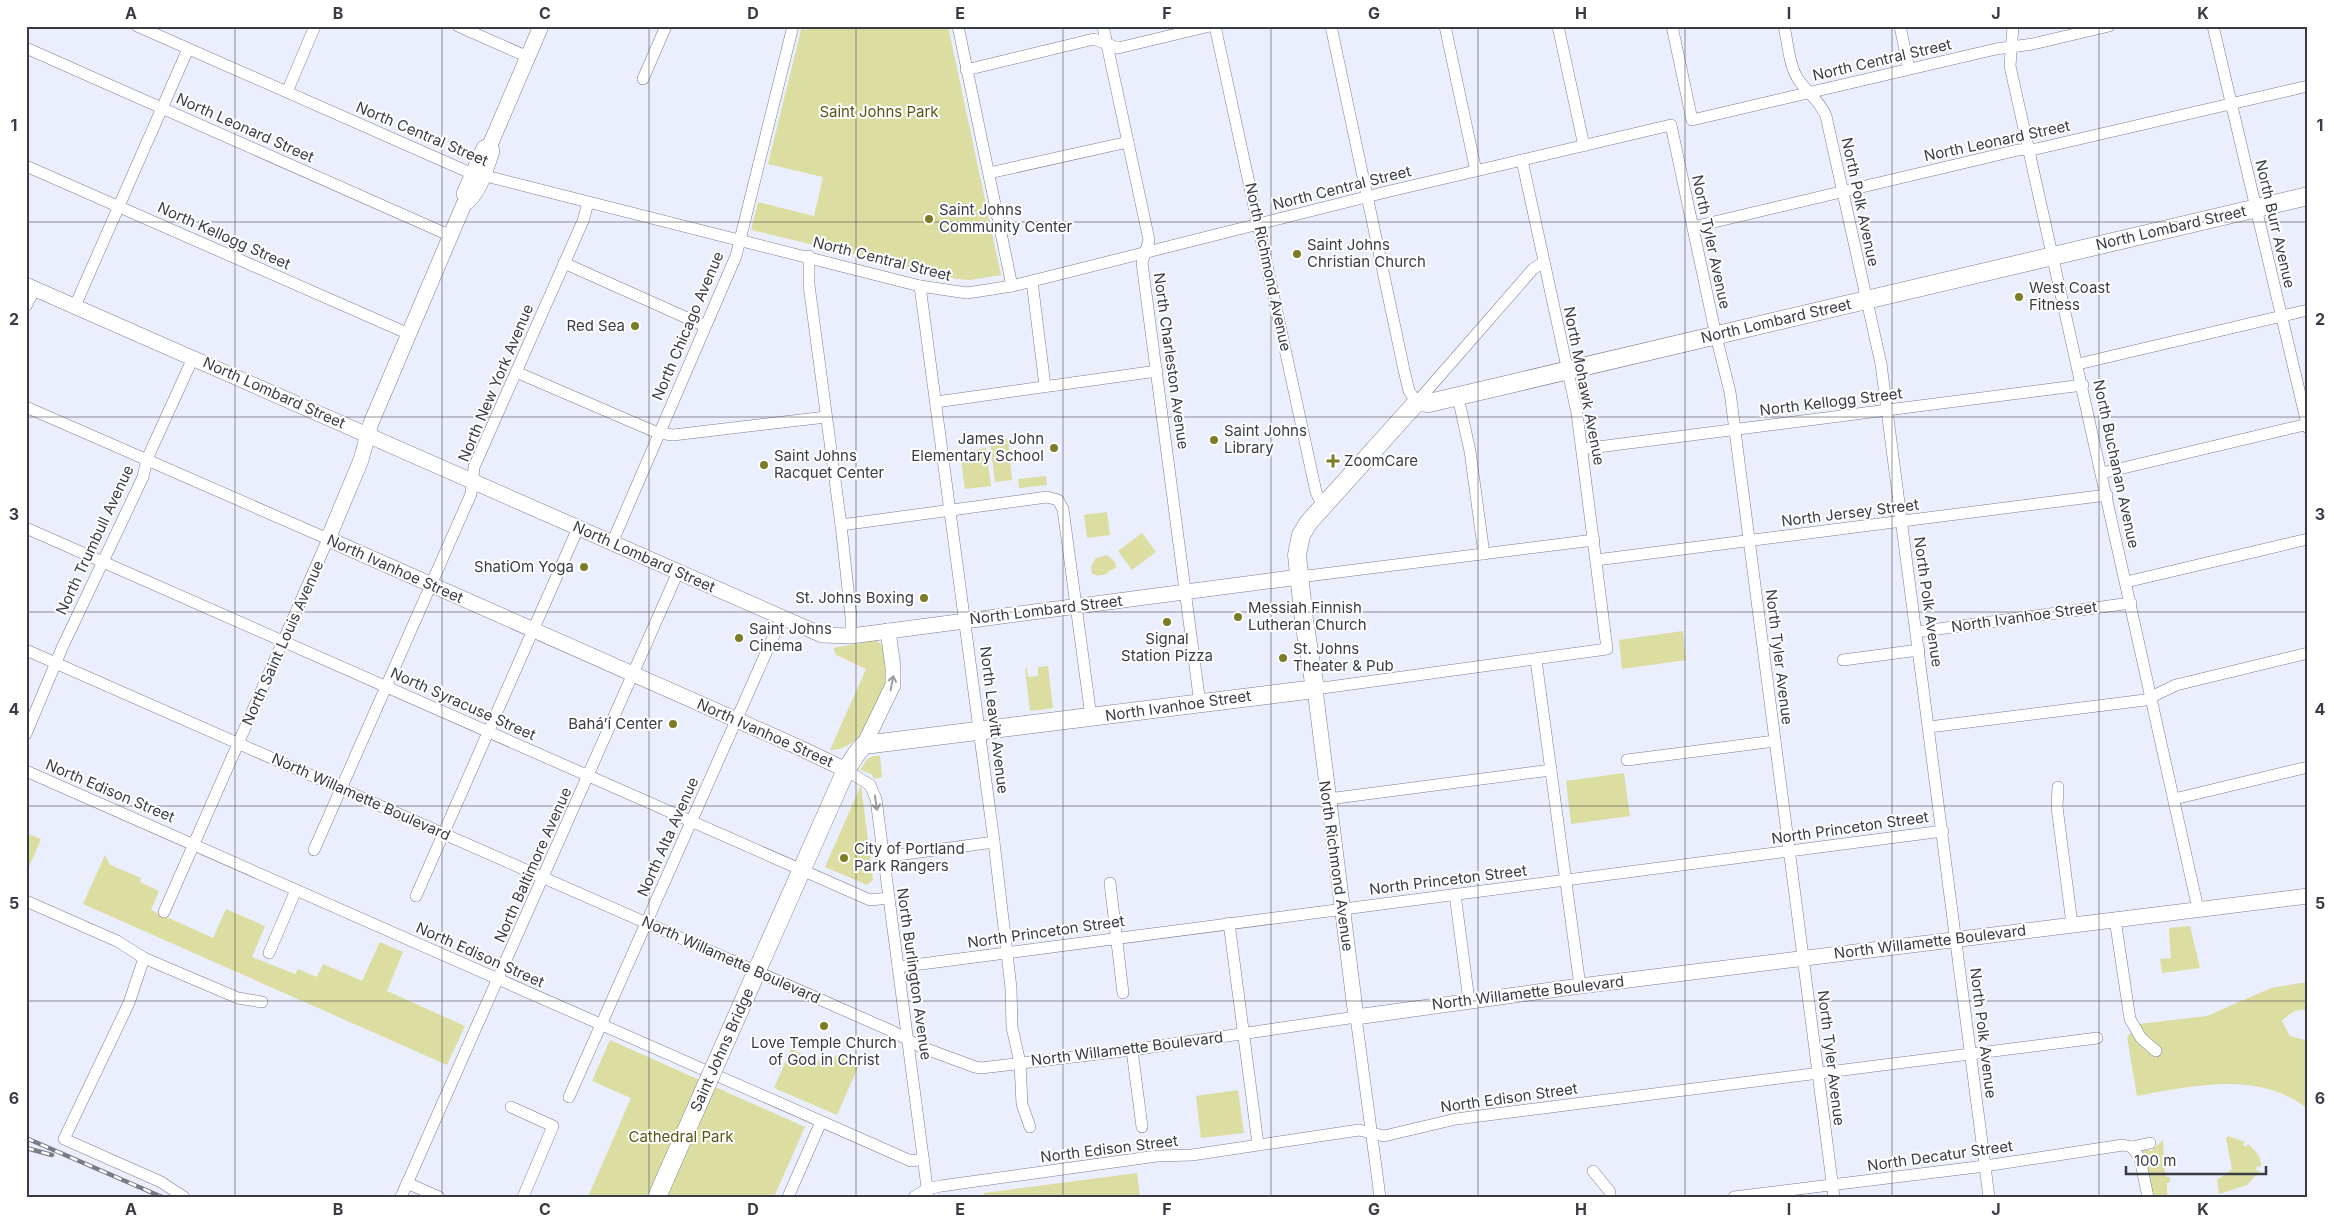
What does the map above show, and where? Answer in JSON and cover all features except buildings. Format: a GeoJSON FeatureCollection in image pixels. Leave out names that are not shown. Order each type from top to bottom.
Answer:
{"type":"FeatureCollection","features":[{"type":"Feature","properties":{"kind":"main road","name":"North Saint Louis Avenue"},"geometry":{"type":"LineString","coordinates":[[328,539],[361,460],[371,423],[464,204],[463,197],[477,175],[484,148],[490,146],[541,26]]}},
{"type":"Feature","properties":{"kind":"main road","name":"North Lombard Street"},"geometry":{"type":"LineString","coordinates":[[1417,402],[1429,404],[2308,196]]}},
{"type":"Feature","properties":{"kind":"main road","name":"North Lombard Street"},"geometry":{"type":"LineString","coordinates":[[31,287],[822,635],[851,636],[1299,578]]}},
{"type":"Feature","properties":{"kind":"main road"},"geometry":{"type":"LineString","coordinates":[[1324,506],[1417,402]]}},
{"type":"Feature","properties":{"kind":"main road","name":"North Richmond Avenue"},"geometry":{"type":"LineString","coordinates":[[1324,506],[1301,535],[1297,546],[1299,578],[1315,688],[1356,1017]]}},
{"type":"Feature","properties":{"kind":"main road","name":"North Ivanhoe Street"},"geometry":{"type":"LineString","coordinates":[[328,539],[736,719],[846,770],[864,746],[1315,688]]}},
{"type":"Feature","properties":{"kind":"main road"},"geometry":{"type":"LineString","coordinates":[[864,746],[893,684],[893,666],[888,631]]}},
{"type":"Feature","properties":{"kind":"main road","name":"Saint Johns Bridge"},"geometry":{"type":"LineString","coordinates":[[657,1197],[846,770]]}},
{"type":"Feature","properties":{"kind":"main road","name":"North Willamette Boulevard"},"geometry":{"type":"LineString","coordinates":[[1356,1017],[1469,1000],[2308,896]]}},
{"type":"Feature","properties":{"kind":"street","name":"North Central Street"},"geometry":{"type":"LineString","coordinates":[[137,26],[477,175],[809,256],[920,286],[967,294],[1012,286],[1259,223],[1671,125]]}},
{"type":"Feature","properties":{"kind":"street"},"geometry":{"type":"LineString","coordinates":[[287,92],[316,26]]}},
{"type":"Feature","properties":{"kind":"street"},"geometry":{"type":"LineString","coordinates":[[458,26],[528,57]]}},
{"type":"Feature","properties":{"kind":"street"},"geometry":{"type":"LineString","coordinates":[[643,79],[666,26]]}},
{"type":"Feature","properties":{"kind":"street","name":"North Chicago Avenue"},"geometry":{"type":"LineString","coordinates":[[612,543],[736,256],[793,26]]}},
{"type":"Feature","properties":{"kind":"street"},"geometry":{"type":"LineString","coordinates":[[958,26],[1012,286]]}},
{"type":"Feature","properties":{"kind":"street","name":"North Charleston Avenue"},"geometry":{"type":"LineString","coordinates":[[1103,26],[1148,240],[1142,263],[1200,704]]}},
{"type":"Feature","properties":{"kind":"street"},"geometry":{"type":"LineString","coordinates":[[966,70],[1094,39],[1118,48],[1210,26]]}},
{"type":"Feature","properties":{"kind":"street","name":"North Richmond Avenue"},"geometry":{"type":"LineString","coordinates":[[1215,26],[1316,492],[1324,506]]}},
{"type":"Feature","properties":{"kind":"street"},"geometry":{"type":"LineString","coordinates":[[1331,26],[1409,391],[1417,402],[1533,269],[1544,262]]}},
{"type":"Feature","properties":{"kind":"street"},"geometry":{"type":"LineString","coordinates":[[1445,26],[1476,171]]}},
{"type":"Feature","properties":{"kind":"street"},"geometry":{"type":"LineString","coordinates":[[1558,26],[1584,146]]}},
{"type":"Feature","properties":{"kind":"street","name":"North Central Street"},"geometry":{"type":"LineString","coordinates":[[1672,26],[1692,120],[1909,69],[2109,26]]}},
{"type":"Feature","properties":{"kind":"street","name":"North Polk Avenue"},"geometry":{"type":"LineString","coordinates":[[1784,26],[1793,66],[1799,81],[1821,102],[1826,116],[1879,352],[1943,831],[1989,1197]]}},
{"type":"Feature","properties":{"kind":"street"},"geometry":{"type":"LineString","coordinates":[[1900,26],[1909,69]]}},
{"type":"Feature","properties":{"kind":"street","name":"North Buchanan Avenue"},"geometry":{"type":"LineString","coordinates":[[2013,26],[2010,66],[2083,386],[2198,909]]}},
{"type":"Feature","properties":{"kind":"street","name":"North Burr Avenue"},"geometry":{"type":"LineString","coordinates":[[2213,26],[2307,426]]}},
{"type":"Feature","properties":{"kind":"street","name":"North Leonard Street"},"geometry":{"type":"LineString","coordinates":[[26,48],[451,236]]}},
{"type":"Feature","properties":{"kind":"street"},"geometry":{"type":"LineString","coordinates":[[75,306],[188,49]]}},
{"type":"Feature","properties":{"kind":"street","name":"North Leonard Street"},"geometry":{"type":"LineString","coordinates":[[1693,227],[2018,150],[2308,86]]}},
{"type":"Feature","properties":{"kind":"street","name":"North Tyler Avenue"},"geometry":{"type":"LineString","coordinates":[[1671,125],[1716,336],[1728,381],[1834,1197]]}},
{"type":"Feature","properties":{"kind":"street"},"geometry":{"type":"LineString","coordinates":[[989,173],[1128,142]]}},
{"type":"Feature","properties":{"kind":"street","name":"North Mohawk Avenue"},"geometry":{"type":"LineString","coordinates":[[1522,160],[1582,449],[1607,649]]}},
{"type":"Feature","properties":{"kind":"street","name":"North Kellogg Street"},"geometry":{"type":"LineString","coordinates":[[26,166],[409,334]]}},
{"type":"Feature","properties":{"kind":"street","name":"North New York Avenue"},"geometry":{"type":"LineString","coordinates":[[314,850],[471,494],[474,467],[583,221],[588,203]]}},
{"type":"Feature","properties":{"kind":"street"},"geometry":{"type":"LineString","coordinates":[[809,256],[808,285],[841,525],[851,617],[851,636]]}},
{"type":"Feature","properties":{"kind":"street"},"geometry":{"type":"LineString","coordinates":[[564,263],[705,326]]}},
{"type":"Feature","properties":{"kind":"street"},"geometry":{"type":"LineString","coordinates":[[1032,281],[1045,386]]}},
{"type":"Feature","properties":{"kind":"street","name":"North Leavitt Avenue"},"geometry":{"type":"LineString","coordinates":[[920,286],[966,621],[1008,952],[1012,988],[1012,1027],[1020,1063],[1022,1104],[1030,1127]]}},
{"type":"Feature","properties":{"kind":"street"},"geometry":{"type":"LineString","coordinates":[[26,306],[31,287]]}},
{"type":"Feature","properties":{"kind":"street"},"geometry":{"type":"LineString","coordinates":[[2078,364],[2308,310]]}},
{"type":"Feature","properties":{"kind":"street","name":"North Trumbull Avenue"},"geometry":{"type":"LineString","coordinates":[[26,734],[102,562],[143,477],[148,460],[193,358]]}},
{"type":"Feature","properties":{"kind":"street"},"geometry":{"type":"LineString","coordinates":[[936,402],[1157,371]]}},
{"type":"Feature","properties":{"kind":"street"},"geometry":{"type":"LineString","coordinates":[[516,372],[658,433],[673,435],[826,417]]}},
{"type":"Feature","properties":{"kind":"street","name":"North Kellogg Street"},"geometry":{"type":"LineString","coordinates":[[1582,449],[2083,386]]}},
{"type":"Feature","properties":{"kind":"street"},"geometry":{"type":"LineString","coordinates":[[1458,396],[1470,451],[1484,554]]}},
{"type":"Feature","properties":{"kind":"street","name":"North Ivanhoe Street"},"geometry":{"type":"LineString","coordinates":[[26,407],[328,539]]}},
{"type":"Feature","properties":{"kind":"street"},"geometry":{"type":"LineString","coordinates":[[2102,473],[2307,426]]}},
{"type":"Feature","properties":{"kind":"street","name":"North Jersey Street"},"geometry":{"type":"LineString","coordinates":[[1596,560],[2107,494]]}},
{"type":"Feature","properties":{"kind":"street"},"geometry":{"type":"LineString","coordinates":[[841,525],[1047,497],[1058,500],[1063,509],[1091,717]]}},
{"type":"Feature","properties":{"kind":"street","name":"North Syracuse Street"},"geometry":{"type":"LineString","coordinates":[[26,528],[870,900],[888,898]]}},
{"type":"Feature","properties":{"kind":"street"},"geometry":{"type":"LineString","coordinates":[[416,896],[578,528]]}},
{"type":"Feature","properties":{"kind":"street","name":"North Saint Louis Avenue"},"geometry":{"type":"LineString","coordinates":[[164,912],[328,539]]}},
{"type":"Feature","properties":{"kind":"street"},"geometry":{"type":"LineString","coordinates":[[2126,582],[2308,539]]}},
{"type":"Feature","properties":{"kind":"street"},"geometry":{"type":"LineString","coordinates":[[1299,578],[1594,540]]}},
{"type":"Feature","properties":{"kind":"street","name":"North Baltimore Avenue"},"geometry":{"type":"LineString","coordinates":[[400,1197],[589,777],[678,572]]}},
{"type":"Feature","properties":{"kind":"street","name":"North Ivanhoe Street"},"geometry":{"type":"LineString","coordinates":[[1916,632],[2131,603]]}},
{"type":"Feature","properties":{"kind":"street","name":"North Alta Avenue"},"geometry":{"type":"LineString","coordinates":[[569,1097],[782,617]]}},
{"type":"Feature","properties":{"kind":"street","name":"North Ivanhoe Street"},"geometry":{"type":"LineString","coordinates":[[1315,688],[1536,660],[1607,649]]}},
{"type":"Feature","properties":{"kind":"street","name":"North Willamette Boulevard"},"geometry":{"type":"LineString","coordinates":[[26,650],[907,1038],[920,1047],[977,1067],[1132,1050],[1356,1017]]}},
{"type":"Feature","properties":{"kind":"street"},"geometry":{"type":"LineString","coordinates":[[1843,660],[1919,650]]}},
{"type":"Feature","properties":{"kind":"street"},"geometry":{"type":"LineString","coordinates":[[1929,726],[2145,700],[2176,685],[2308,653]]}},
{"type":"Feature","properties":{"kind":"street"},"geometry":{"type":"LineString","coordinates":[[1536,660],[1580,986]]}},
{"type":"Feature","properties":{"kind":"street"},"geometry":{"type":"LineString","coordinates":[[1627,760],[1774,741]]}},
{"type":"Feature","properties":{"kind":"street"},"geometry":{"type":"LineString","coordinates":[[2174,799],[2308,767]]}},
{"type":"Feature","properties":{"kind":"street","name":"North Burlington Avenue"},"geometry":{"type":"LineString","coordinates":[[846,770],[866,781],[874,792],[927,1193]]}},
{"type":"Feature","properties":{"kind":"street"},"geometry":{"type":"LineString","coordinates":[[1328,799],[1551,770]]}},
{"type":"Feature","properties":{"kind":"street","name":"North Edison Street"},"geometry":{"type":"LineString","coordinates":[[26,771],[911,1161],[923,1159]]}},
{"type":"Feature","properties":{"kind":"street"},"geometry":{"type":"LineString","coordinates":[[2058,787],[2057,807],[2072,924]]}},
{"type":"Feature","properties":{"kind":"street","name":"North Princeton Street"},"geometry":{"type":"LineString","coordinates":[[898,967],[1943,831]]}},
{"type":"Feature","properties":{"kind":"street"},"geometry":{"type":"LineString","coordinates":[[883,857],[994,842]]}},
{"type":"Feature","properties":{"kind":"street"},"geometry":{"type":"LineString","coordinates":[[1110,882],[1123,993]]}},
{"type":"Feature","properties":{"kind":"street"},"geometry":{"type":"LineString","coordinates":[[269,953],[296,890]]}},
{"type":"Feature","properties":{"kind":"street"},"geometry":{"type":"LineString","coordinates":[[1455,894],[1469,1000]]}},
{"type":"Feature","properties":{"kind":"street"},"geometry":{"type":"LineString","coordinates":[[26,901],[117,942],[144,958],[238,998],[262,1002]]}},
{"type":"Feature","properties":{"kind":"street"},"geometry":{"type":"LineString","coordinates":[[2115,919],[2130,1019],[2141,1038],[2156,1052]]}},
{"type":"Feature","properties":{"kind":"street"},"geometry":{"type":"LineString","coordinates":[[1229,923],[1258,1144]]}},
{"type":"Feature","properties":{"kind":"street"},"geometry":{"type":"LineString","coordinates":[[144,958],[129,1003],[64,1139],[161,1182],[184,1197]]}},
{"type":"Feature","properties":{"kind":"street","name":"North Richmond Avenue"},"geometry":{"type":"LineString","coordinates":[[1356,1017],[1380,1197]]}},
{"type":"Feature","properties":{"kind":"street","name":"North Edison Street"},"geometry":{"type":"LineString","coordinates":[[914,1197],[941,1186],[1156,1156],[1192,1155],[1359,1130],[1384,1136],[1456,1119],[2097,1038]]}},
{"type":"Feature","properties":{"kind":"street"},"geometry":{"type":"LineString","coordinates":[[1132,1050],[1142,1126]]}},
{"type":"Feature","properties":{"kind":"street"},"geometry":{"type":"LineString","coordinates":[[511,1107],[554,1126],[523,1197]]}},
{"type":"Feature","properties":{"kind":"street"},"geometry":{"type":"LineString","coordinates":[[788,1197],[821,1122]]}},
{"type":"Feature","properties":{"kind":"street","name":"North Decatur Street"},"geometry":{"type":"LineString","coordinates":[[1734,1197],[1985,1166],[2123,1145],[2132,1147],[2150,1143]]}},
{"type":"Feature","properties":{"kind":"street"},"geometry":{"type":"LineString","coordinates":[[2132,1147],[2140,1159],[2148,1197]]}},
{"type":"Feature","properties":{"kind":"street"},"geometry":{"type":"LineString","coordinates":[[1593,1171],[1610,1192],[1610,1197]]}},
{"type":"Feature","properties":{"kind":"street"},"geometry":{"type":"LineString","coordinates":[[407,1183],[439,1197]]}},
{"type":"Feature","properties":{"kind":"green space","name":"Saint Johns Park"},"geometry":{"type":"Polygon","coordinates":[[[802,26],[948,26],[1001,275],[970,280],[957,279],[751,230],[758,202],[814,216],[823,177],[768,164],[802,26]]]}},
{"type":"Feature","properties":{"kind":"green space"},"geometry":{"type":"Polygon","coordinates":[[[1008,439],[1012,480],[995,482],[990,441],[1008,439]]]}},
{"type":"Feature","properties":{"kind":"green space"},"geometry":{"type":"Polygon","coordinates":[[[986,448],[991,486],[965,489],[960,452],[986,448]]]}},
{"type":"Feature","properties":{"kind":"green space"},"geometry":{"type":"Polygon","coordinates":[[[1046,476],[1047,485],[1019,488],[1018,479],[1046,476]]]}},
{"type":"Feature","properties":{"kind":"green space"},"geometry":{"type":"Polygon","coordinates":[[[1107,512],[1110,535],[1087,538],[1084,515],[1107,512]]]}},
{"type":"Feature","properties":{"kind":"green space"},"geometry":{"type":"Polygon","coordinates":[[[1142,533],[1156,552],[1132,570],[1118,551],[1142,533]]]}},
{"type":"Feature","properties":{"kind":"green space"},"geometry":{"type":"Polygon","coordinates":[[[1107,555],[1115,562],[1116,568],[1107,574],[1096,576],[1092,574],[1091,566],[1096,558],[1107,555]]]}},
{"type":"Feature","properties":{"kind":"green space"},"geometry":{"type":"Polygon","coordinates":[[[1683,631],[1686,660],[1622,669],[1619,640],[1683,631]]]}},
{"type":"Feature","properties":{"kind":"green space"},"geometry":{"type":"Polygon","coordinates":[[[876,640],[882,645],[886,662],[887,675],[885,686],[868,723],[856,739],[840,749],[830,750],[866,669],[836,655],[833,648],[876,640]]]}},
{"type":"Feature","properties":{"kind":"green space"},"geometry":{"type":"Polygon","coordinates":[[[1048,666],[1053,708],[1030,711],[1025,669],[1027,668],[1028,677],[1038,676],[1038,667],[1048,666]]]}},
{"type":"Feature","properties":{"kind":"green space"},"geometry":{"type":"Polygon","coordinates":[[[873,756],[880,756],[882,777],[874,779],[871,774],[860,770],[867,759],[873,756]]]}},
{"type":"Feature","properties":{"kind":"green space"},"geometry":{"type":"Polygon","coordinates":[[[1624,773],[1630,816],[1571,824],[1566,781],[1624,773]]]}},
{"type":"Feature","properties":{"kind":"green space"},"geometry":{"type":"Polygon","coordinates":[[[861,785],[873,880],[867,885],[825,867],[861,785]]]}},
{"type":"Feature","properties":{"kind":"green space"},"geometry":{"type":"Polygon","coordinates":[[[26,833],[41,839],[26,874],[26,833]]]}},
{"type":"Feature","properties":{"kind":"green space"},"geometry":{"type":"Polygon","coordinates":[[[105,855],[110,865],[141,878],[140,882],[159,891],[151,910],[213,938],[226,909],[265,926],[252,957],[295,974],[298,969],[317,977],[323,964],[362,981],[380,942],[403,952],[387,991],[465,1026],[447,1065],[83,904],[105,855]]]}},
{"type":"Feature","properties":{"kind":"green space"},"geometry":{"type":"Polygon","coordinates":[[[2190,926],[2200,968],[2162,973],[2160,959],[2171,958],[2169,928],[2190,926]]]}},
{"type":"Feature","properties":{"kind":"green space"},"geometry":{"type":"Polygon","coordinates":[[[2308,982],[2308,1010],[2294,1012],[2282,1021],[2290,1036],[2308,1041],[2308,1109],[2289,1097],[2268,1089],[2247,1085],[2203,1085],[2137,1096],[2127,1037],[2139,1024],[2207,1016],[2271,988],[2308,982]]]}},
{"type":"Feature","properties":{"kind":"green space","name":"Cathedral Park"},"geometry":{"type":"Polygon","coordinates":[[[610,1040],[805,1127],[774,1197],[588,1197],[631,1098],[592,1081],[610,1040]]]}},
{"type":"Feature","properties":{"kind":"green space"},"geometry":{"type":"Polygon","coordinates":[[[791,1049],[830,1066],[836,1055],[859,1065],[837,1115],[774,1088],[791,1049]]]}},
{"type":"Feature","properties":{"kind":"green space"},"geometry":{"type":"Polygon","coordinates":[[[1238,1090],[1244,1133],[1201,1138],[1196,1096],[1238,1090]]]}},
{"type":"Feature","properties":{"kind":"green space"},"geometry":{"type":"Polygon","coordinates":[[[2228,1136],[2245,1142],[2243,1145],[2246,1147],[2248,1144],[2259,1157],[2261,1167],[2257,1166],[2256,1170],[2260,1171],[2247,1185],[2219,1194],[2217,1180],[2232,1169],[2226,1138],[2228,1136]]]}},
{"type":"Feature","properties":{"kind":"green space"},"geometry":{"type":"Polygon","coordinates":[[[2163,1140],[2164,1159],[2168,1159],[2168,1166],[2164,1166],[2166,1177],[2170,1177],[2170,1182],[2167,1183],[2167,1197],[2150,1197],[2140,1149],[2151,1151],[2163,1140]]]}},
{"type":"Feature","properties":{"kind":"green space"},"geometry":{"type":"Polygon","coordinates":[[[1137,1173],[1140,1197],[984,1197],[984,1193],[1137,1173]]]}},
{"type":"Feature","properties":{"kind":"railway"},"geometry":{"type":"LineString","coordinates":[[26,1138],[162,1197]]}},
{"type":"Feature","properties":{"kind":"railway"},"geometry":{"type":"LineString","coordinates":[[26,1148],[52,1155]]}},
{"type":"Feature","properties":{"kind":"place","name":"Saint Johns Community Center"},"geometry":{"type":"Point","coordinates":[929,219]}},
{"type":"Feature","properties":{"kind":"place","name":"Saint Johns Christian Church"},"geometry":{"type":"Point","coordinates":[1297,254]}},
{"type":"Feature","properties":{"kind":"place","name":"West Coast Fitness"},"geometry":{"type":"Point","coordinates":[2019,297]}},
{"type":"Feature","properties":{"kind":"place","name":"Red Sea"},"geometry":{"type":"Point","coordinates":[635,326]}},
{"type":"Feature","properties":{"kind":"place","name":"Saint Johns Library"},"geometry":{"type":"Point","coordinates":[1214,440]}},
{"type":"Feature","properties":{"kind":"place","name":"James John Elementary School"},"geometry":{"type":"Point","coordinates":[1054,448]}},
{"type":"Feature","properties":{"kind":"place","name":"ZoomCare"},"geometry":{"type":"Point","coordinates":[1333,461]}},
{"type":"Feature","properties":{"kind":"place","name":"Saint Johns Racquet Center"},"geometry":{"type":"Point","coordinates":[764,465]}},
{"type":"Feature","properties":{"kind":"place","name":"ShatiOm Yoga"},"geometry":{"type":"Point","coordinates":[584,567]}},
{"type":"Feature","properties":{"kind":"place","name":"St. Johns Boxing"},"geometry":{"type":"Point","coordinates":[924,598]}},
{"type":"Feature","properties":{"kind":"place","name":"Messiah Finnish Lutheran Church"},"geometry":{"type":"Point","coordinates":[1238,617]}},
{"type":"Feature","properties":{"kind":"place","name":"Signal Station Pizza"},"geometry":{"type":"Point","coordinates":[1167,622]}},
{"type":"Feature","properties":{"kind":"place","name":"Saint Johns Cinema"},"geometry":{"type":"Point","coordinates":[739,638]}},
{"type":"Feature","properties":{"kind":"place","name":"St. Johns Theater & Pub"},"geometry":{"type":"Point","coordinates":[1283,658]}},
{"type":"Feature","properties":{"kind":"place","name":"Bahá’í Center"},"geometry":{"type":"Point","coordinates":[673,724]}},
{"type":"Feature","properties":{"kind":"place","name":"City of Portland Park Rangers"},"geometry":{"type":"Point","coordinates":[844,858]}},
{"type":"Feature","properties":{"kind":"place","name":"Love Temple Church of God in Christ"},"geometry":{"type":"Point","coordinates":[824,1026]}}]}
